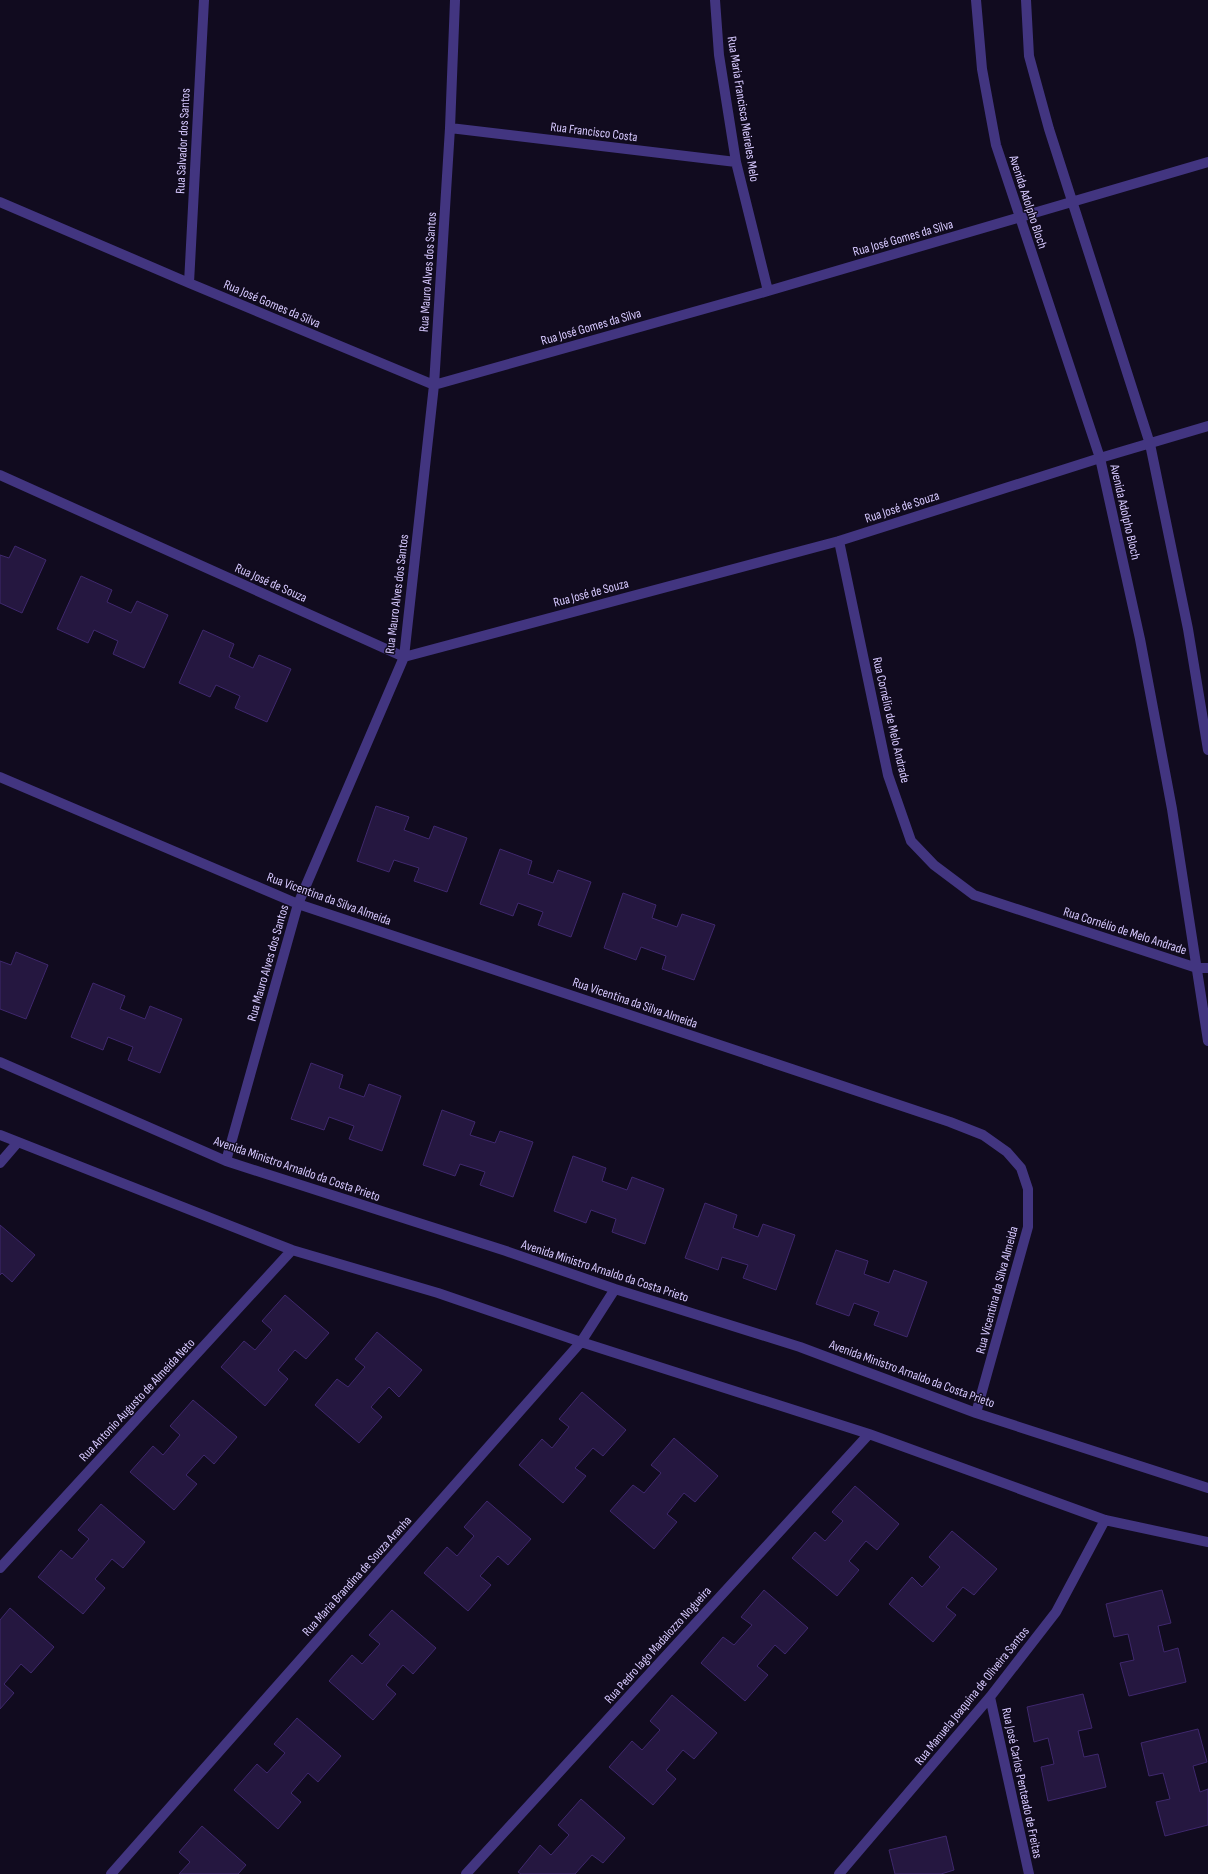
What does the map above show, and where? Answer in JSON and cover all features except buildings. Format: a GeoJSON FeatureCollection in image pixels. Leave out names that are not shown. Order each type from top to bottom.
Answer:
{"type":"FeatureCollection","features":[{"type":"Feature","properties":{"kind":"street","name":"Rua Salvador dos Santos"},"geometry":{"type":"LineString","coordinates":[[188,283],[204,0]]}},
{"type":"Feature","properties":{"kind":"street","name":"Rua Mauro Alves dos Santos"},"geometry":{"type":"LineString","coordinates":[[226,1161],[298,904],[404,657],[434,385],[450,128],[455,0]]}},
{"type":"Feature","properties":{"kind":"street","name":"Rua Maria Francisca Meireles Melo"},"geometry":{"type":"LineString","coordinates":[[715,0],[719,55],[736,162],[768,291]]}},
{"type":"Feature","properties":{"kind":"street","name":"Avenida Adolpho Bloch"},"geometry":{"type":"LineString","coordinates":[[976,0],[982,69],[996,145],[1100,458],[1140,639],[1172,809],[1208,1041]]}},
{"type":"Feature","properties":{"kind":"street"},"geometry":{"type":"LineString","coordinates":[[1026,0],[1029,56],[1049,130],[1150,444],[1188,628],[1208,750]]}},
{"type":"Feature","properties":{"kind":"street","name":"Rua Francisco Costa"},"geometry":{"type":"LineString","coordinates":[[450,128],[736,162]]}},
{"type":"Feature","properties":{"kind":"street","name":"Rua José Gomes da Silva"},"geometry":{"type":"LineString","coordinates":[[0,202],[188,283],[434,385],[768,291],[1208,162]]}},
{"type":"Feature","properties":{"kind":"street","name":"Rua José de Souza"},"geometry":{"type":"LineString","coordinates":[[0,475],[404,657],[839,541],[1100,458],[1208,426]]}},
{"type":"Feature","properties":{"kind":"street","name":"Rua Cornélio de Melo Andrade"},"geometry":{"type":"LineString","coordinates":[[839,541],[888,775],[912,841],[934,865],[974,895],[1197,968],[1208,968]]}},
{"type":"Feature","properties":{"kind":"street","name":"Rua Vicentina da Silva Almeida"},"geometry":{"type":"LineString","coordinates":[[0,777],[298,904],[950,1122],[984,1135],[1007,1152],[1021,1168],[1028,1189],[1028,1227],[976,1413]]}},
{"type":"Feature","properties":{"kind":"street","name":"Avenida Ministro Arnaldo da Costa Prieto"},"geometry":{"type":"LineString","coordinates":[[0,1062],[226,1161],[506,1251],[615,1289],[800,1347],[976,1413],[1208,1488]]}},
{"type":"Feature","properties":{"kind":"street"},"geometry":{"type":"LineString","coordinates":[[0,1134],[292,1250],[438,1293],[581,1342],[869,1434],[1105,1520],[1208,1542]]}},
{"type":"Feature","properties":{"kind":"street"},"geometry":{"type":"LineString","coordinates":[[0,1162],[18,1142]]}},
{"type":"Feature","properties":{"kind":"street","name":"Rua Antonio Augusto de Almeida Neto"},"geometry":{"type":"LineString","coordinates":[[0,1568],[292,1250]]}},
{"type":"Feature","properties":{"kind":"street","name":"Rua Maria Brandina de Souza Aranha"},"geometry":{"type":"LineString","coordinates":[[111,1874],[581,1342],[615,1289]]}},
{"type":"Feature","properties":{"kind":"street","name":"Rua Pedro Iago Madalozzo Nogueira"},"geometry":{"type":"LineString","coordinates":[[466,1874],[869,1434]]}},
{"type":"Feature","properties":{"kind":"street","name":"Rua Manuela Joaquina de Oliveira Santos"},"geometry":{"type":"LineString","coordinates":[[839,1874],[990,1697],[1056,1612],[1105,1520]]}},
{"type":"Feature","properties":{"kind":"street","name":"Rua José Carlos Penteado de Freitas"},"geometry":{"type":"LineString","coordinates":[[990,1697],[1029,1874]]}}]}
